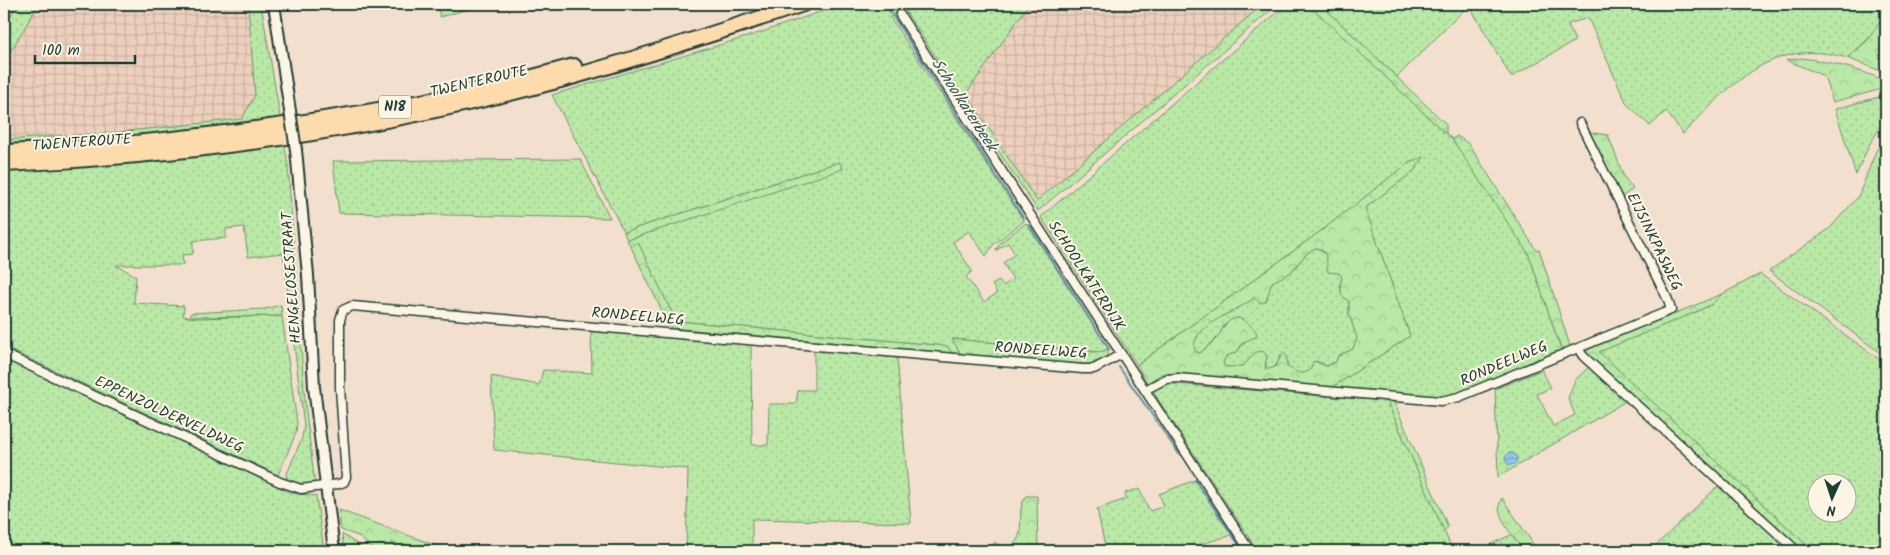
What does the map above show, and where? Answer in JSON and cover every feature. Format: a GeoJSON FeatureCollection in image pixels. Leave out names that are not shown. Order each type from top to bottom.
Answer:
{"type":"FeatureCollection","features":[{"type":"Feature","properties":{"kind":"highway","name":"TWENTEROUTE"},"geometry":{"type":"LineString","coordinates":[[4,152],[158,142],[364,113],[564,69],[695,31],[775,4]]}},
{"type":"Feature","properties":{"kind":"highway","name":"TWENTEROUTE"},"geometry":{"type":"LineString","coordinates":[[4,164],[160,153],[247,144],[422,112],[568,78],[699,39],[803,4]]}},
{"type":"Feature","properties":{"kind":"main road","name":"HENGELOSESTRAAT"},"geometry":{"type":"LineString","coordinates":[[274,4],[296,150],[308,274],[314,386],[334,551]]}},
{"type":"Feature","properties":{"kind":"street","name":"SCHOOLKATERDIJK"},"geometry":{"type":"LineString","coordinates":[[900,15],[1250,551]]}},
{"type":"Feature","properties":{"kind":"street","name":"EIJSINKPASWEG"},"geometry":{"type":"LineString","coordinates":[[1578,348],[1671,310],[1668,300],[1580,123]]}},
{"type":"Feature","properties":{"kind":"street","name":"RONDEELWEG"},"geometry":{"type":"LineString","coordinates":[[325,486],[344,482],[346,477],[340,388],[340,320],[343,310],[352,306],[1083,369],[1094,369],[1104,365],[1120,354]]}},
{"type":"Feature","properties":{"kind":"street","name":"RONDEELWEG"},"geometry":{"type":"LineString","coordinates":[[1145,390],[1166,379],[1178,378],[1441,400],[1459,398],[1578,348]]}},
{"type":"Feature","properties":{"kind":"street"},"geometry":{"type":"LineString","coordinates":[[1578,348],[1583,356],[1797,551]]}},
{"type":"Feature","properties":{"kind":"street","name":"EPPENZOLDERVELDWEG"},"geometry":{"type":"LineString","coordinates":[[4,354],[280,482],[301,489],[325,486]]}},
{"type":"Feature","properties":{"kind":"shaded area"},"geometry":{"type":"Polygon","coordinates":[[[4,4],[252,4],[266,94],[253,122],[4,144],[4,4]]]}},
{"type":"Feature","properties":{"kind":"shaded area"},"geometry":{"type":"Polygon","coordinates":[[[1029,4],[1263,4],[1037,201],[966,94],[1029,4]]]}},
{"type":"Feature","properties":{"kind":"green space"},"geometry":{"type":"Polygon","coordinates":[[[17,4],[39,4],[4,62],[4,28],[17,4]]]}},
{"type":"Feature","properties":{"kind":"green space"},"geometry":{"type":"Polygon","coordinates":[[[248,4],[261,4],[281,122],[4,149],[4,140],[118,132],[242,119],[255,95],[248,4]]]}},
{"type":"Feature","properties":{"kind":"green space"},"geometry":{"type":"Polygon","coordinates":[[[437,4],[466,4],[468,9],[440,17],[437,4]]]}},
{"type":"Feature","properties":{"kind":"green space"},"geometry":{"type":"Polygon","coordinates":[[[843,4],[1029,4],[966,94],[1037,201],[1263,4],[1278,4],[1038,211],[904,9],[890,17],[1024,221],[993,245],[986,256],[969,231],[953,242],[972,271],[966,277],[984,302],[997,293],[992,285],[999,281],[1003,286],[1013,279],[1003,263],[1015,254],[1008,243],[995,251],[1001,242],[1026,223],[1109,349],[1100,352],[953,339],[960,354],[952,353],[947,346],[667,320],[664,315],[673,315],[638,243],[631,247],[627,240],[843,168],[839,162],[624,232],[552,95],[753,35],[843,4]]]}},
{"type":"Feature","properties":{"kind":"green space"},"geometry":{"type":"Polygon","coordinates":[[[1287,4],[1308,4],[1453,140],[1529,255],[1562,352],[1448,398],[1331,388],[1410,336],[1365,208],[1414,171],[1415,159],[1325,228],[1137,365],[1041,217],[1287,4]]]}},
{"type":"Feature","properties":{"kind":"green space"},"geometry":{"type":"Polygon","coordinates":[[[1308,4],[1320,4],[1446,124],[1446,134],[1308,4]]]}},
{"type":"Feature","properties":{"kind":"green space"},"geometry":{"type":"Polygon","coordinates":[[[1320,4],[1886,4],[1882,20],[1873,34],[1847,58],[1820,53],[1796,54],[1775,59],[1755,69],[1736,83],[1718,98],[1683,134],[1666,111],[1650,126],[1627,104],[1588,18],[1568,24],[1575,41],[1511,77],[1469,5],[1397,77],[1320,4]]]}},
{"type":"Feature","properties":{"kind":"green space"},"geometry":{"type":"Polygon","coordinates":[[[1886,12],[1886,73],[1847,58],[1867,41],[1886,12]]]}},
{"type":"Feature","properties":{"kind":"green space"},"geometry":{"type":"Polygon","coordinates":[[[1802,58],[1834,64],[1865,73],[1886,81],[1886,88],[1833,102],[1824,76],[1786,60],[1802,58]]]}},
{"type":"Feature","properties":{"kind":"green space"},"geometry":{"type":"Polygon","coordinates":[[[1886,95],[1886,120],[1870,143],[1856,175],[1835,109],[1886,95]]]}},
{"type":"Feature","properties":{"kind":"green space"},"geometry":{"type":"Polygon","coordinates":[[[1587,132],[1608,135],[1624,177],[1633,189],[1620,198],[1587,132]]]}},
{"type":"Feature","properties":{"kind":"green space"},"geometry":{"type":"Polygon","coordinates":[[[1457,136],[1469,144],[1536,250],[1539,249],[1571,349],[1562,352],[1529,255],[1452,139],[1457,136]]]}},
{"type":"Feature","properties":{"kind":"green space"},"geometry":{"type":"Polygon","coordinates":[[[1886,136],[1886,357],[1769,271],[1829,229],[1858,197],[1876,151],[1886,136]]]}},
{"type":"Feature","properties":{"kind":"green space"},"geometry":{"type":"Polygon","coordinates":[[[284,141],[288,166],[305,403],[315,485],[305,487],[288,481],[286,476],[302,438],[304,426],[283,253],[248,257],[244,227],[226,229],[226,238],[193,241],[193,254],[182,255],[183,265],[116,265],[136,276],[134,303],[184,306],[183,316],[198,318],[282,316],[297,423],[296,433],[278,475],[4,347],[4,168],[284,141]]]}},
{"type":"Feature","properties":{"kind":"green space"},"geometry":{"type":"Polygon","coordinates":[[[1424,157],[1414,171],[1365,208],[1410,336],[1331,388],[1163,373],[1147,383],[1137,365],[1325,228],[1407,164],[1424,157]],[[1315,248],[1306,254],[1290,273],[1272,282],[1266,301],[1260,303],[1254,298],[1206,327],[1199,334],[1195,342],[1195,351],[1200,353],[1218,337],[1228,322],[1237,318],[1246,321],[1257,333],[1256,337],[1243,342],[1237,352],[1226,356],[1223,363],[1225,367],[1243,366],[1256,352],[1263,351],[1267,356],[1266,370],[1275,367],[1283,353],[1286,355],[1287,367],[1298,373],[1303,373],[1310,370],[1314,361],[1326,366],[1336,362],[1338,356],[1353,349],[1357,338],[1349,314],[1349,301],[1342,296],[1340,285],[1342,277],[1339,273],[1328,272],[1325,253],[1315,248]]]}},
{"type":"Feature","properties":{"kind":"green space"},"geometry":{"type":"Polygon","coordinates":[[[580,159],[610,218],[339,213],[333,161],[580,159]]]}},
{"type":"Feature","properties":{"kind":"green space"},"geometry":{"type":"Polygon","coordinates":[[[839,162],[843,169],[627,240],[624,232],[839,162]]]}},
{"type":"Feature","properties":{"kind":"green space"},"geometry":{"type":"Polygon","coordinates":[[[638,242],[673,315],[664,315],[631,247],[638,242]]]}},
{"type":"Feature","properties":{"kind":"green space"},"geometry":{"type":"Polygon","coordinates":[[[1315,248],[1325,254],[1335,272],[1339,273],[1342,277],[1340,285],[1342,296],[1349,301],[1349,314],[1357,338],[1353,349],[1338,356],[1336,362],[1326,366],[1317,361],[1309,370],[1300,375],[1287,368],[1287,361],[1281,354],[1276,365],[1269,370],[1266,370],[1266,362],[1256,352],[1243,366],[1225,367],[1223,363],[1226,356],[1237,352],[1247,339],[1256,337],[1252,327],[1238,318],[1224,325],[1219,336],[1200,353],[1194,351],[1194,342],[1198,334],[1206,327],[1254,298],[1267,297],[1272,282],[1294,269],[1306,254],[1315,248]]]}},
{"type":"Feature","properties":{"kind":"green space"},"geometry":{"type":"Polygon","coordinates":[[[1760,274],[1886,364],[1886,551],[1813,551],[1598,352],[1712,304],[1722,294],[1760,274]]]}},
{"type":"Feature","properties":{"kind":"green space"},"geometry":{"type":"Polygon","coordinates":[[[1722,294],[1712,304],[1698,311],[1599,352],[1813,551],[1802,551],[1586,353],[1589,349],[1722,294]]]}},
{"type":"Feature","properties":{"kind":"green space"},"geometry":{"type":"Polygon","coordinates":[[[281,305],[282,316],[189,317],[191,313],[265,309],[281,305]]]}},
{"type":"Feature","properties":{"kind":"green space"},"geometry":{"type":"Polygon","coordinates":[[[667,320],[947,346],[952,353],[671,328],[667,320]]]}},
{"type":"Feature","properties":{"kind":"green space"},"geometry":{"type":"Polygon","coordinates":[[[591,329],[751,345],[752,445],[768,445],[769,404],[796,404],[798,390],[814,390],[814,350],[897,358],[911,523],[752,519],[752,551],[686,551],[688,469],[494,450],[491,376],[539,385],[543,370],[592,373],[591,329]]]}},
{"type":"Feature","properties":{"kind":"green space"},"geometry":{"type":"Polygon","coordinates":[[[952,339],[1100,352],[1109,349],[1106,358],[1086,365],[961,354],[952,339]]]}},
{"type":"Feature","properties":{"kind":"green space"},"geometry":{"type":"Polygon","coordinates":[[[4,357],[171,434],[290,493],[316,496],[324,551],[4,551],[4,357]]]}},
{"type":"Feature","properties":{"kind":"green space"},"geometry":{"type":"Polygon","coordinates":[[[1589,367],[1626,401],[1498,477],[1495,389],[1542,370],[1551,388],[1537,394],[1553,426],[1575,415],[1568,398],[1575,380],[1589,367]]]}},
{"type":"Feature","properties":{"kind":"green space"},"geometry":{"type":"Polygon","coordinates":[[[1161,383],[1387,401],[1453,551],[1258,551],[1155,395],[1153,388],[1161,383]]]}},
{"type":"Feature","properties":{"kind":"green space"},"geometry":{"type":"Polygon","coordinates":[[[1387,401],[1394,402],[1448,527],[1444,531],[1387,401]]]}},
{"type":"Feature","properties":{"kind":"green space"},"geometry":{"type":"Polygon","coordinates":[[[1195,480],[1232,535],[1178,551],[1106,551],[1097,509],[1126,499],[1125,493],[1139,489],[1150,511],[1164,506],[1159,494],[1195,480]]]}},
{"type":"Feature","properties":{"kind":"green space"},"geometry":{"type":"Polygon","coordinates":[[[1719,485],[1781,542],[1789,551],[1650,551],[1719,485]]]}},
{"type":"Feature","properties":{"kind":"green space"},"geometry":{"type":"Polygon","coordinates":[[[1026,496],[1037,496],[1038,551],[995,551],[994,542],[1006,548],[1014,544],[1018,539],[1022,502],[1026,496]]]}},
{"type":"Feature","properties":{"kind":"green space"},"geometry":{"type":"Polygon","coordinates":[[[1502,498],[1538,551],[1524,551],[1505,525],[1499,504],[1502,498]]]}},
{"type":"Feature","properties":{"kind":"green space"},"geometry":{"type":"Polygon","coordinates":[[[339,510],[451,551],[416,551],[391,542],[391,551],[376,551],[358,536],[341,530],[339,510]]]}},
{"type":"Feature","properties":{"kind":"green space"},"geometry":{"type":"Polygon","coordinates":[[[342,534],[367,551],[344,551],[342,534]]]}},
{"type":"Feature","properties":{"kind":"green space"},"geometry":{"type":"Polygon","coordinates":[[[1513,534],[1524,551],[1476,551],[1513,534]]]}},
{"type":"Feature","properties":{"kind":"water"},"geometry":{"type":"Polygon","coordinates":[[[1509,453],[1513,453],[1517,459],[1513,465],[1509,465],[1505,461],[1505,457],[1509,453]]]}},
{"type":"Feature","properties":{"kind":"waterway","name":"Schoolkaterbeek"},"geometry":{"type":"LineString","coordinates":[[885,4],[1024,219]]}},
{"type":"Feature","properties":{"kind":"waterway","name":"Schoolkaterbeek"},"geometry":{"type":"LineString","coordinates":[[1029,225],[1109,349]]}},
{"type":"Feature","properties":{"kind":"waterway","name":"Schoolkaterbeek"},"geometry":{"type":"LineString","coordinates":[[1119,367],[1179,454]]}},
{"type":"Feature","properties":{"kind":"waterway","name":"Schoolkaterbeek"},"geometry":{"type":"LineString","coordinates":[[1195,480],[1243,551]]}}]}
